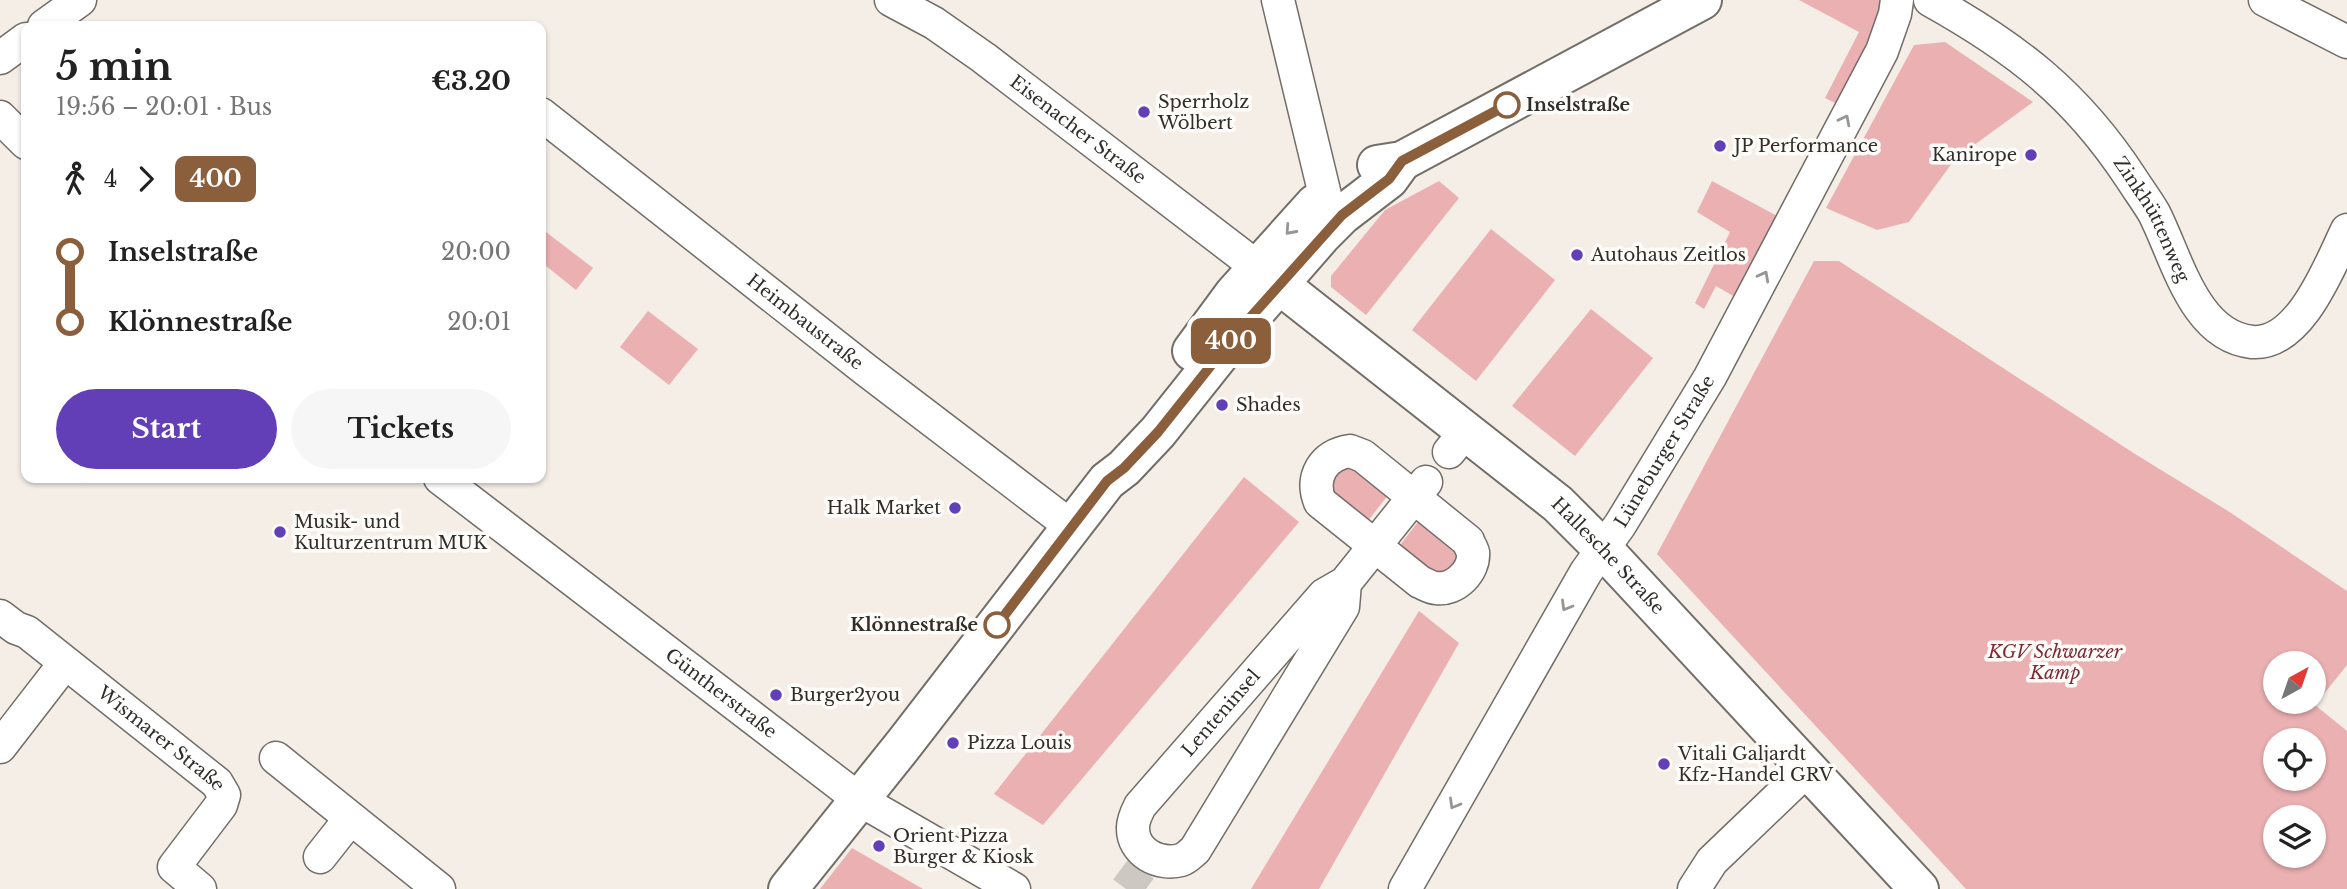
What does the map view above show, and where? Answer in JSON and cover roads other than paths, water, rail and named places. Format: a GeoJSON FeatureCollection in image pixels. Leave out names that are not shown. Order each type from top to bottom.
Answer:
{"type":"FeatureCollection","features":[{"type":"Feature","properties":{"kind":"main road"},"geometry":{"type":"LineString","coordinates":[[1268,276],[1325,195],[1368,166],[1402,161],[1702,0]]}},
{"type":"Feature","properties":{"kind":"main road"},"geometry":{"type":"LineString","coordinates":[[789,889],[1107,481],[1113,460],[1226,304],[1268,276],[1389,179],[1402,161]]}},
{"type":"Feature","properties":{"kind":"main road","name":"Hallesche Straße"},"geometry":{"type":"LineString","coordinates":[[1268,276],[1458,441],[1558,504],[1919,889]]}},
{"type":"Feature","properties":{"kind":"street"},"geometry":{"type":"LineString","coordinates":[[51,21],[80,0]]}},
{"type":"Feature","properties":{"kind":"street","name":"Eisenacher Straße"},"geometry":{"type":"LineString","coordinates":[[891,0],[934,23],[984,58],[1268,276]]}},
{"type":"Feature","properties":{"kind":"street"},"geometry":{"type":"LineString","coordinates":[[1278,0],[1325,195]]}},
{"type":"Feature","properties":{"kind":"street","name":"Lüneburger Straße"},"geometry":{"type":"LineString","coordinates":[[1405,889],[1586,572],[1620,526],[1710,377],[1882,51],[1897,0]]}},
{"type":"Feature","properties":{"kind":"street","name":"Zinkhüttenweg"},"geometry":{"type":"LineString","coordinates":[[1930,0],[2006,46],[2049,80],[2083,114],[2120,161],[2153,212],[2197,306],[2214,326],[2232,337],[2255,342],[2269,339],[2281,334],[2295,322],[2318,288],[2347,230]]}},
{"type":"Feature","properties":{"kind":"street"},"geometry":{"type":"LineString","coordinates":[[2264,0],[2347,41]]}},
{"type":"Feature","properties":{"kind":"street"},"geometry":{"type":"LineString","coordinates":[[0,58],[21,43]]}},
{"type":"Feature","properties":{"kind":"street"},"geometry":{"type":"LineString","coordinates":[[0,117],[21,138]]}},
{"type":"Feature","properties":{"kind":"street","name":"Heimbaustraße"},"geometry":{"type":"LineString","coordinates":[[546,118],[856,362],[1072,527]]}},
{"type":"Feature","properties":{"kind":"street"},"geometry":{"type":"LineString","coordinates":[[1350,452],[1363,456],[1419,490],[1468,541],[1473,551],[1465,576],[1453,586],[1437,589],[1420,582],[1321,502],[1315,490],[1317,476],[1326,461],[1337,453],[1350,452]]}},
{"type":"Feature","properties":{"kind":"street","name":"Güntherstraße"},"geometry":{"type":"LineString","coordinates":[[447,483],[860,800],[1014,889]]}},
{"type":"Feature","properties":{"kind":"street","name":"Lenteninsel"},"geometry":{"type":"LineString","coordinates":[[1345,583],[1343,607],[1195,850],[1184,859],[1145,863],[1133,829],[1140,806],[1324,595],[1345,583],[1419,490]]}},
{"type":"Feature","properties":{"kind":"street","name":"Wismarer Straße"},"geometry":{"type":"LineString","coordinates":[[0,616],[16,628],[27,632],[217,783],[224,795],[221,805],[174,867],[200,889]]}},
{"type":"Feature","properties":{"kind":"street"},"geometry":{"type":"LineString","coordinates":[[0,747],[65,663]]}},
{"type":"Feature","properties":{"kind":"street"},"geometry":{"type":"LineString","coordinates":[[276,758],[439,889]]}},
{"type":"Feature","properties":{"kind":"street"},"geometry":{"type":"LineString","coordinates":[[1694,889],[1712,861],[1808,769]]}},
{"type":"Feature","properties":{"kind":"street"},"geometry":{"type":"LineString","coordinates":[[320,857],[350,819]]}},
{"type":"Feature","properties":{"kind":"tunnel"},"geometry":{"type":"LineString","coordinates":[[1126,889],[1141,869]]}},
{"type":"Feature","properties":{"kind":"place","name":"Inselstraße"},"geometry":{"type":"Point","coordinates":[1507,105]}},
{"type":"Feature","properties":{"kind":"place","name":"Sperrholz Wölbert"},"geometry":{"type":"Point","coordinates":[1144,112]}},
{"type":"Feature","properties":{"kind":"place","name":"JP Performance"},"geometry":{"type":"Point","coordinates":[1720,146]}},
{"type":"Feature","properties":{"kind":"place","name":"Kanirope"},"geometry":{"type":"Point","coordinates":[2031,155]}},
{"type":"Feature","properties":{"kind":"place","name":"Autohaus Zeitlos"},"geometry":{"type":"Point","coordinates":[1577,255]}},
{"type":"Feature","properties":{"kind":"place","name":"Shades"},"geometry":{"type":"Point","coordinates":[1222,405]}},
{"type":"Feature","properties":{"kind":"place","name":"Halk Market"},"geometry":{"type":"Point","coordinates":[955,508]}},
{"type":"Feature","properties":{"kind":"place","name":"Musik- und Kulturzentrum MUK"},"geometry":{"type":"Point","coordinates":[280,532]}},
{"type":"Feature","properties":{"kind":"place","name":"Klönnestraße"},"geometry":{"type":"Point","coordinates":[997,625]}},
{"type":"Feature","properties":{"kind":"place","name":"Burger2you"},"geometry":{"type":"Point","coordinates":[776,695]}},
{"type":"Feature","properties":{"kind":"place","name":"Pizza Louis"},"geometry":{"type":"Point","coordinates":[953,743]}},
{"type":"Feature","properties":{"kind":"place","name":"Vitali Galjardt Kfz-Handel GRV"},"geometry":{"type":"Point","coordinates":[1664,764]}},
{"type":"Feature","properties":{"kind":"place","name":"Orient Pizza Burger & Kiosk"},"geometry":{"type":"Point","coordinates":[879,846]}},
{"type":"Feature","properties":{"kind":"park label","name":"KGV Schwarzer Kamp"},"geometry":{"type":"Point","coordinates":[2055,662]}}]}
